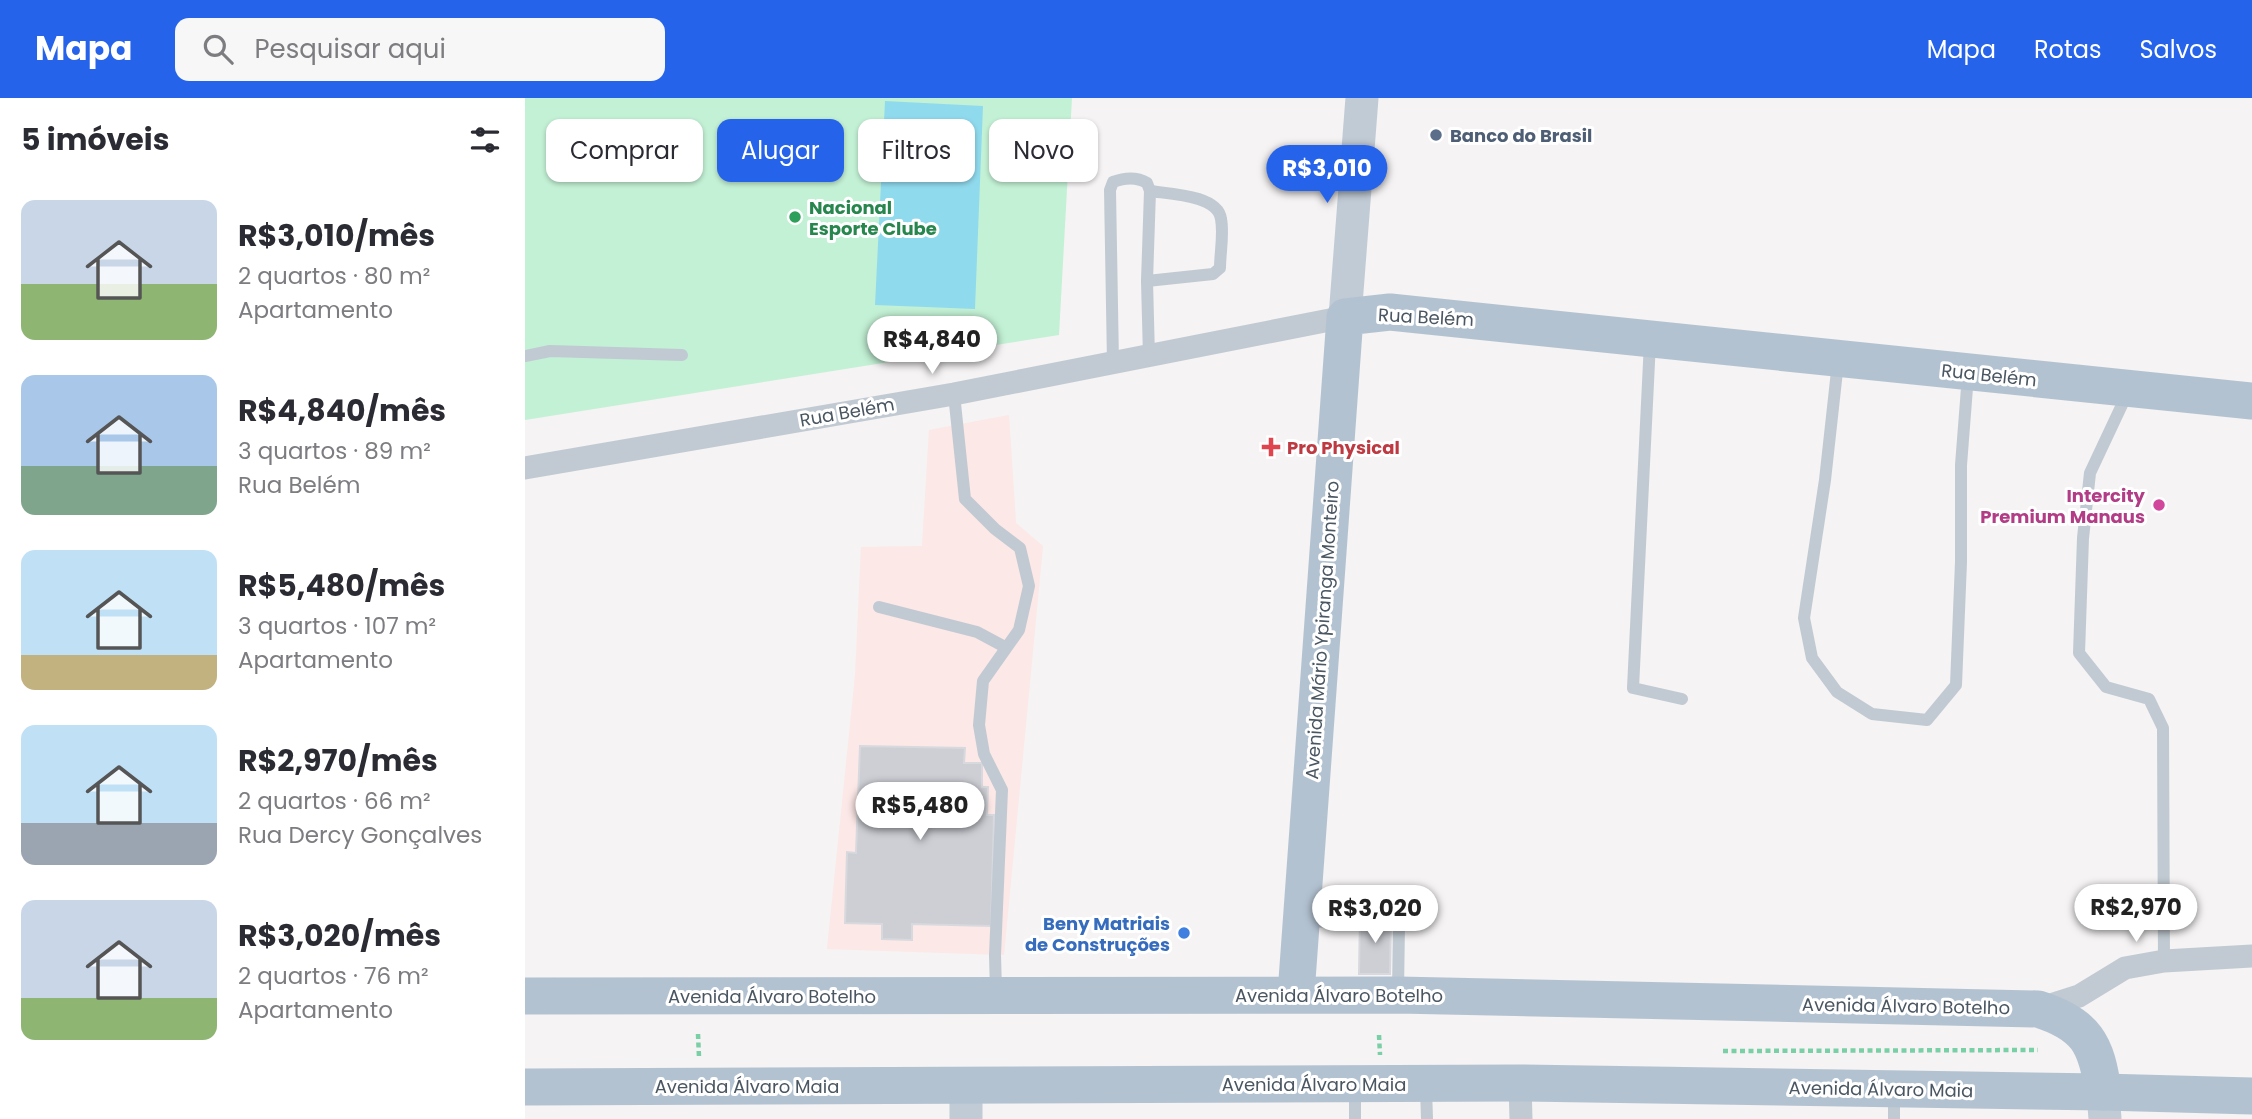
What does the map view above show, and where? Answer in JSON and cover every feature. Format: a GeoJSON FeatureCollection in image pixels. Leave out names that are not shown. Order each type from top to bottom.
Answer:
{"type":"FeatureCollection","features":[{"type":"Feature","properties":{"kind":"main road","name":"Avenida Mário Ypiranga Monteiro"},"geometry":{"type":"LineString","coordinates":[[1296,994],[1362,98]]}},
{"type":"Feature","properties":{"kind":"main road","name":"Rua Belém"},"geometry":{"type":"LineString","coordinates":[[1345,317],[1390,312],[2252,401]]}},
{"type":"Feature","properties":{"kind":"main road","name":"Avenida Álvaro Botelho"},"geometry":{"type":"LineString","coordinates":[[525,996],[1398,995],[2038,1026],[2055,1014],[2072,1023],[2090,1042],[2099,1062],[2104,1105]]}},
{"type":"Feature","properties":{"kind":"main road","name":"Avenida Álvaro Maia"},"geometry":{"type":"LineString","coordinates":[[525,1087],[966,1102],[1363,1088],[1427,1101],[1520,1083],[1894,1104],[2104,1105],[2252,1096]]}},
{"type":"Feature","properties":{"kind":"main road"},"geometry":{"type":"LineString","coordinates":[[2210,1119],[2252,1103]]}},
{"type":"Feature","properties":{"kind":"street","name":"Rua Belém"},"geometry":{"type":"LineString","coordinates":[[525,468],[954,394],[1345,317]]}},
{"type":"Feature","properties":{"kind":"street"},"geometry":{"type":"LineString","coordinates":[[2038,1026],[2079,996],[2125,968],[2164,961],[2252,956]]}},
{"type":"Feature","properties":{"kind":"street"},"geometry":{"type":"LineString","coordinates":[[1520,1083],[1521,1119]]}},
{"type":"Feature","properties":{"kind":"lane"},"geometry":{"type":"LineString","coordinates":[[1113,363],[1109,190],[1113,182],[1121,179],[1140,179],[1147,183],[1150,191],[1147,281],[1149,357]]}},
{"type":"Feature","properties":{"kind":"lane"},"geometry":{"type":"LineString","coordinates":[[1147,281],[1213,274],[1220,268],[1221,217],[1216,206],[1205,200],[1150,191]]}},
{"type":"Feature","properties":{"kind":"lane"},"geometry":{"type":"LineString","coordinates":[[1650,338],[1633,688],[1682,699]]}},
{"type":"Feature","properties":{"kind":"lane"},"geometry":{"type":"LineString","coordinates":[[525,356],[550,351],[682,355]]}},
{"type":"Feature","properties":{"kind":"lane"},"geometry":{"type":"LineString","coordinates":[[1839,358],[1825,480],[1804,618],[1812,658],[1837,692],[1872,715],[1927,720],[1957,685],[1962,562],[1962,464],[1968,372]]}},
{"type":"Feature","properties":{"kind":"lane"},"geometry":{"type":"LineString","coordinates":[[2129,389],[2090,473],[2083,538],[2079,653],[2106,687],[2148,699],[2163,728],[2164,961]]}},
{"type":"Feature","properties":{"kind":"lane"},"geometry":{"type":"LineString","coordinates":[[954,394],[965,499],[995,529],[1020,548],[1029,586],[1019,630],[983,681],[979,725],[984,754],[1002,790],[995,955],[997,995]]}},
{"type":"Feature","properties":{"kind":"lane"},"geometry":{"type":"LineString","coordinates":[[879,607],[977,632],[1005,647]]}},
{"type":"Feature","properties":{"kind":"lane"},"geometry":{"type":"LineString","coordinates":[[1300,920],[1360,923]]}},
{"type":"Feature","properties":{"kind":"lane"},"geometry":{"type":"LineString","coordinates":[[1391,924],[1399,923],[1398,995]]}},
{"type":"Feature","properties":{"kind":"path"},"geometry":{"type":"LineString","coordinates":[[2038,1026],[2038,1058]]}},
{"type":"Feature","properties":{"kind":"path"},"geometry":{"type":"LineString","coordinates":[[698,1034],[699,1063]]}},
{"type":"Feature","properties":{"kind":"path"},"geometry":{"type":"LineString","coordinates":[[1363,1088],[1379,1035]]}},
{"type":"Feature","properties":{"kind":"shaded area"},"geometry":{"type":"Polygon","coordinates":[[[1009,415],[1016,523],[1043,546],[1004,955],[827,949],[855,676],[861,547],[922,546],[929,430],[1009,415]]]}},
{"type":"Feature","properties":{"kind":"green space","name":"Nacional Esporte Clube"},"geometry":{"type":"Polygon","coordinates":[[[525,98],[1072,98],[1071,119],[989,119],[989,182],[1067,182],[1059,335],[525,420],[525,98]]]}},
{"type":"Feature","properties":{"kind":"water"},"geometry":{"type":"Polygon","coordinates":[[[885,101],[983,106],[975,309],[875,305],[881,182],[975,182],[975,119],[884,119],[885,101]]]}},
{"type":"Feature","properties":{"kind":"building"},"geometry":{"type":"Polygon","coordinates":[[[860,746],[965,748],[964,763],[982,763],[982,787],[988,787],[987,815],[994,815],[991,926],[912,924],[912,940],[882,939],[882,924],[845,923],[847,852],[856,853],[860,746]]]}},
{"type":"Feature","properties":{"kind":"building"},"geometry":{"type":"Polygon","coordinates":[[[1360,915],[1391,916],[1390,974],[1359,974],[1360,915]]]}},
{"type":"Feature","properties":{"kind":"place","name":"Banco do Brasil"},"geometry":{"type":"Point","coordinates":[1436,135]}},
{"type":"Feature","properties":{"kind":"place","name":"Nacional Esporte Clube"},"geometry":{"type":"Point","coordinates":[795,217]}},
{"type":"Feature","properties":{"kind":"place","name":"Pro Physical"},"geometry":{"type":"Point","coordinates":[1271,447]}},
{"type":"Feature","properties":{"kind":"place","name":"Intercity Premium Manaus"},"geometry":{"type":"Point","coordinates":[2159,505]}},
{"type":"Feature","properties":{"kind":"place","name":"Beny Matriais de Construções"},"geometry":{"type":"Point","coordinates":[1184,933]}}]}
